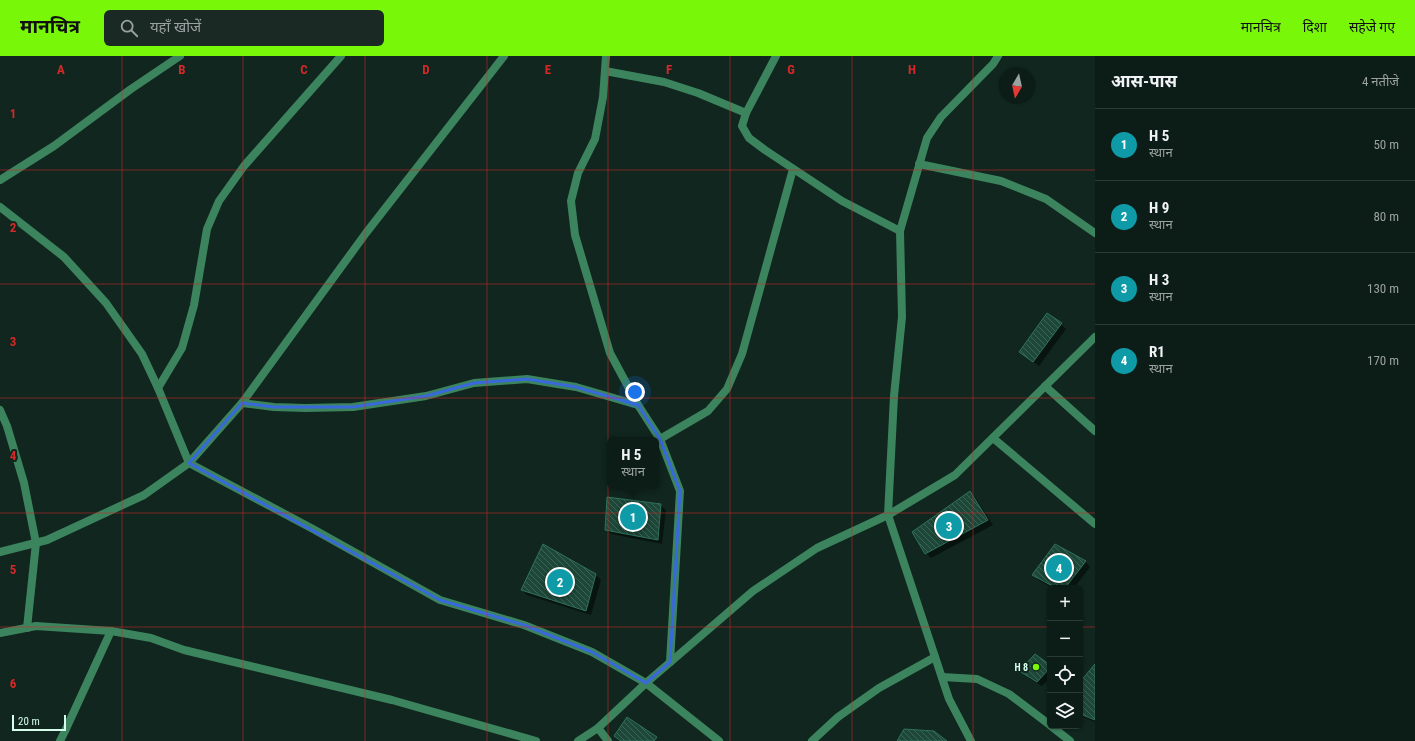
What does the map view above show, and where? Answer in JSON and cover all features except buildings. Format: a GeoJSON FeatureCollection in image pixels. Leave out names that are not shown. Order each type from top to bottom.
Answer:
{"type":"FeatureCollection","features":[{"type":"Feature","properties":{"kind":"street"},"geometry":{"type":"LineString","coordinates":[[0,180],[54,146],[131,89],[180,56]]}},
{"type":"Feature","properties":{"kind":"street"},"geometry":{"type":"LineString","coordinates":[[158,388],[182,348],[194,305],[207,229],[218,201],[244,166],[341,56]]}},
{"type":"Feature","properties":{"kind":"street"},"geometry":{"type":"LineString","coordinates":[[0,552],[47,540],[144,495],[189,464],[242,403],[366,233],[504,56]]}},
{"type":"Feature","properties":{"kind":"street"},"geometry":{"type":"LineString","coordinates":[[606,56],[603,97],[596,139],[578,172],[571,201],[575,235],[610,353],[638,405],[660,438],[680,491],[670,662]]}},
{"type":"Feature","properties":{"kind":"street"},"geometry":{"type":"LineString","coordinates":[[776,56],[746,112],[742,126],[748,138],[842,201],[900,231]]}},
{"type":"Feature","properties":{"kind":"street"},"geometry":{"type":"LineString","coordinates":[[971,741],[949,698],[888,515],[894,396],[902,317],[900,231],[927,138],[941,117],[993,64],[998,56]]}},
{"type":"Feature","properties":{"kind":"street"},"geometry":{"type":"LineString","coordinates":[[605,71],[664,82],[698,93],[746,112]]}},
{"type":"Feature","properties":{"kind":"street"},"geometry":{"type":"LineString","coordinates":[[919,164],[1000,181],[1046,199],[1095,233]]}},
{"type":"Feature","properties":{"kind":"street"},"geometry":{"type":"LineString","coordinates":[[660,438],[708,412],[727,389],[742,354],[793,169]]}},
{"type":"Feature","properties":{"kind":"street"},"geometry":{"type":"LineString","coordinates":[[0,207],[64,257],[106,303],[142,354],[158,388],[189,464],[313,529],[440,600],[524,626],[592,652],[646,683],[719,741]]}},
{"type":"Feature","properties":{"kind":"street"},"geometry":{"type":"LineString","coordinates":[[578,741],[598,728],[646,683],[753,591],[817,548],[888,515],[954,475],[1095,337]]}},
{"type":"Feature","properties":{"kind":"street"},"geometry":{"type":"LineString","coordinates":[[242,403],[274,407],[353,407],[426,396],[474,383],[527,379],[576,388],[638,405]]}},
{"type":"Feature","properties":{"kind":"street"},"geometry":{"type":"LineString","coordinates":[[1045,386],[1095,431]]}},
{"type":"Feature","properties":{"kind":"street"},"geometry":{"type":"LineString","coordinates":[[0,410],[8,426],[24,483],[36,543],[27,628]]}},
{"type":"Feature","properties":{"kind":"street"},"geometry":{"type":"LineString","coordinates":[[993,438],[1095,524]]}},
{"type":"Feature","properties":{"kind":"street"},"geometry":{"type":"LineString","coordinates":[[0,633],[36,626],[111,631],[151,638],[192,652],[392,700],[536,741]]}},
{"type":"Feature","properties":{"kind":"street"},"geometry":{"type":"LineString","coordinates":[[60,741],[111,631]]}},
{"type":"Feature","properties":{"kind":"street"},"geometry":{"type":"LineString","coordinates":[[812,741],[838,717],[879,688],[935,657]]}},
{"type":"Feature","properties":{"kind":"street"},"geometry":{"type":"LineString","coordinates":[[942,677],[977,679],[1009,694],[1047,724]]}},
{"type":"Feature","properties":{"kind":"street"},"geometry":{"type":"LineString","coordinates":[[598,728],[608,741]]}},
{"type":"Feature","properties":{"kind":"street"},"geometry":{"type":"LineString","coordinates":[[1054,729],[1070,741]]}},
{"type":"Feature","properties":{"kind":"highlighted area"},"geometry":{"type":"Polygon","coordinates":[[[527,379],[576,387],[638,405],[660,439],[680,491],[670,662],[646,683],[592,652],[524,625],[440,600],[189,463],[242,403],[274,407],[353,407],[426,396],[474,383],[527,379]]]}},
{"type":"Feature","properties":{"kind":"place","name":"H 5"},"geometry":{"type":"Point","coordinates":[633,517]}},
{"type":"Feature","properties":{"kind":"place","name":"H 3"},"geometry":{"type":"Point","coordinates":[949,526]}},
{"type":"Feature","properties":{"kind":"place","name":"R1"},"geometry":{"type":"Point","coordinates":[1059,568]}},
{"type":"Feature","properties":{"kind":"place","name":"H 9"},"geometry":{"type":"Point","coordinates":[560,582]}},
{"type":"Feature","properties":{"kind":"place","name":"H 8"},"geometry":{"type":"Point","coordinates":[1036,667]}}]}
